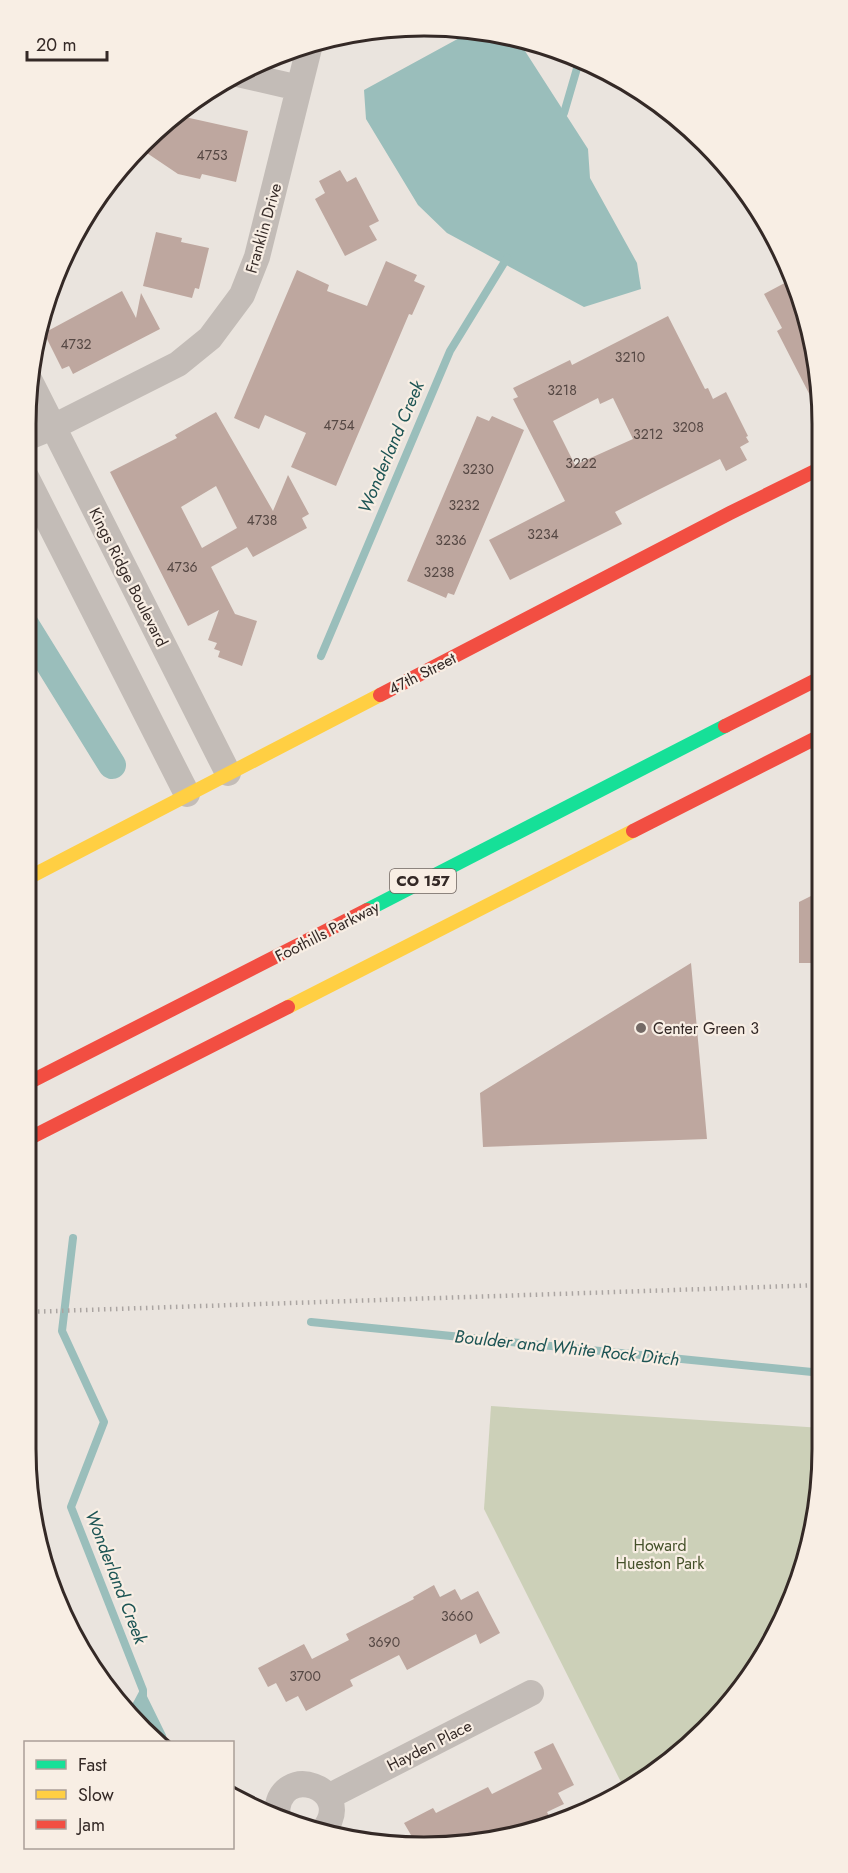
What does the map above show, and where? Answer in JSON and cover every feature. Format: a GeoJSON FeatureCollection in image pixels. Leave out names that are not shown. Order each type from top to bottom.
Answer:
{"type":"FeatureCollection","features":[{"type":"Feature","properties":{"kind":"main road","name":"47th Street"},"geometry":{"type":"LineString","coordinates":[[36,874],[812,472]]}},
{"type":"Feature","properties":{"kind":"main road","name":"Foothills Parkway"},"geometry":{"type":"LineString","coordinates":[[36,1079],[812,682]]}},
{"type":"Feature","properties":{"kind":"main road"},"geometry":{"type":"LineString","coordinates":[[36,1135],[812,740]]}},
{"type":"Feature","properties":{"kind":"street","name":"Franklin Drive"},"geometry":{"type":"LineString","coordinates":[[36,434],[178,364],[210,338],[242,295],[258,257],[307,54]]}},
{"type":"Feature","properties":{"kind":"street"},"geometry":{"type":"LineString","coordinates":[[250,77],[299,88]]}},
{"type":"Feature","properties":{"kind":"street","name":"Kings Ridge Boulevard"},"geometry":{"type":"LineString","coordinates":[[37,396],[228,773]]}},
{"type":"Feature","properties":{"kind":"street"},"geometry":{"type":"LineString","coordinates":[[36,497],[187,794]]}},
{"type":"Feature","properties":{"kind":"street","name":"Hayden Place"},"geometry":{"type":"LineString","coordinates":[[328,1797],[531,1693]]}},
{"type":"Feature","properties":{"kind":"street"},"geometry":{"type":"LineString","coordinates":[[278,1808],[278,1803],[288,1789],[305,1783],[314,1785],[322,1790],[332,1806],[332,1815],[328,1825]]}},
{"type":"Feature","properties":{"kind":"green space","name":"Howard Hueston Park"},"geometry":{"type":"Polygon","coordinates":[[[491,1406],[812,1427],[811,1474],[805,1525],[791,1574],[772,1621],[747,1665],[716,1705],[680,1741],[640,1772],[621,1783],[484,1509],[491,1406]]]}},
{"type":"Feature","properties":{"kind":"water"},"geometry":{"type":"Polygon","coordinates":[[[460,38],[524,49],[588,149],[590,178],[637,263],[641,289],[584,307],[447,233],[418,205],[366,119],[364,90],[460,38]]]}},
{"type":"Feature","properties":{"kind":"water"},"geometry":{"type":"Polygon","coordinates":[[[142,1686],[167,1740],[132,1705],[142,1686]]]}},
{"type":"Feature","properties":{"kind":"building"},"geometry":{"type":"Polygon","coordinates":[[[186,117],[248,131],[236,182],[202,174],[200,179],[178,174],[147,153],[186,117]]]}},
{"type":"Feature","properties":{"kind":"building"},"geometry":{"type":"Polygon","coordinates":[[[340,170],[347,182],[356,177],[379,221],[369,226],[377,240],[345,256],[315,199],[325,193],[319,181],[340,170]]]}},
{"type":"Feature","properties":{"kind":"building"},"geometry":{"type":"Polygon","coordinates":[[[156,232],[182,238],[181,242],[209,248],[199,289],[195,288],[192,298],[143,286],[156,232]]]}},
{"type":"Feature","properties":{"kind":"building"},"geometry":{"type":"Polygon","coordinates":[[[386,261],[417,275],[414,281],[425,286],[412,315],[409,314],[336,486],[291,467],[306,433],[265,415],[259,429],[234,418],[297,270],[329,285],[327,291],[367,306],[386,261]]]}},
{"type":"Feature","properties":{"kind":"building"},"geometry":{"type":"Polygon","coordinates":[[[785,283],[805,348],[811,397],[777,331],[782,328],[764,294],[785,283]]]}},
{"type":"Feature","properties":{"kind":"building"},"geometry":{"type":"Polygon","coordinates":[[[122,291],[136,318],[141,293],[160,329],[73,374],[69,366],[62,369],[46,337],[47,331],[122,291]]]}},
{"type":"Feature","properties":{"kind":"building"},"geometry":{"type":"Polygon","coordinates":[[[668,316],[705,389],[708,388],[713,399],[726,392],[748,436],[746,437],[749,442],[740,447],[747,460],[726,471],[720,459],[658,490],[615,512],[622,524],[510,580],[489,540],[565,501],[513,399],[518,397],[513,388],[570,360],[572,365],[668,316]],[[598,398],[553,421],[575,465],[633,439],[613,398],[600,404],[598,398]]]}},
{"type":"Feature","properties":{"kind":"building"},"geometry":{"type":"Polygon","coordinates":[[[216,412],[273,511],[288,475],[309,514],[302,518],[307,528],[253,557],[247,547],[211,567],[235,614],[257,621],[242,666],[218,657],[220,651],[214,649],[217,643],[208,640],[219,610],[188,626],[110,472],[177,438],[175,435],[216,412]],[[216,486],[181,507],[202,548],[237,528],[216,486]]]}},
{"type":"Feature","properties":{"kind":"building"},"geometry":{"type":"Polygon","coordinates":[[[477,416],[489,421],[492,416],[524,430],[454,595],[448,593],[446,598],[407,581],[477,416]]]}},
{"type":"Feature","properties":{"kind":"building"},"geometry":{"type":"Polygon","coordinates":[[[812,896],[812,963],[799,963],[799,902],[812,896]]]}},
{"type":"Feature","properties":{"kind":"building","name":"Center Green 3"},"geometry":{"type":"Polygon","coordinates":[[[691,963],[707,1139],[483,1147],[480,1093],[691,963]]]}},
{"type":"Feature","properties":{"kind":"building"},"geometry":{"type":"Polygon","coordinates":[[[434,1585],[440,1597],[455,1589],[461,1600],[478,1591],[500,1633],[480,1644],[476,1634],[407,1670],[399,1655],[350,1680],[353,1686],[306,1711],[298,1696],[286,1702],[276,1683],[268,1687],[258,1668],[304,1644],[312,1659],[349,1640],[346,1634],[414,1599],[413,1597],[434,1585]]]}},
{"type":"Feature","properties":{"kind":"building"},"geometry":{"type":"Polygon","coordinates":[[[553,1743],[574,1785],[558,1793],[564,1804],[547,1812],[549,1816],[500,1830],[475,1834],[412,1837],[404,1823],[433,1808],[436,1813],[488,1787],[492,1794],[542,1769],[534,1752],[553,1743]]]}},
{"type":"Feature","properties":{"kind":"waterway","name":"Wonderland Creek"},"geometry":{"type":"LineString","coordinates":[[564,113],[577,68]]}},
{"type":"Feature","properties":{"kind":"waterway","name":"Wonderland Creek"},"geometry":{"type":"LineString","coordinates":[[321,656],[450,351],[507,258]]}},
{"type":"Feature","properties":{"kind":"waterway","name":"Boulder and White Rock Ditch"},"geometry":{"type":"LineString","coordinates":[[36,642],[112,765]]}},
{"type":"Feature","properties":{"kind":"waterway","name":"Wonderland Creek"},"geometry":{"type":"LineString","coordinates":[[73,1238],[62,1331],[104,1422],[71,1507],[143,1695]]}},
{"type":"Feature","properties":{"kind":"waterway","name":"Boulder and White Rock Ditch"},"geometry":{"type":"LineString","coordinates":[[311,1322],[812,1372]]}},
{"type":"Feature","properties":{"kind":"railway"},"geometry":{"type":"LineString","coordinates":[[36,1312],[812,1285]]}},
{"type":"Feature","properties":{"kind":"traffic: fast"},"geometry":{"type":"LineString","coordinates":[[367,910],[725,726]]}},
{"type":"Feature","properties":{"kind":"traffic: slow"},"geometry":{"type":"LineString","coordinates":[[36,874],[380,695]]}},
{"type":"Feature","properties":{"kind":"traffic: slow"},"geometry":{"type":"LineString","coordinates":[[288,1007],[633,831]]}},
{"type":"Feature","properties":{"kind":"traffic: jam"},"geometry":{"type":"LineString","coordinates":[[380,695],[812,472]]}},
{"type":"Feature","properties":{"kind":"traffic: jam"},"geometry":{"type":"LineString","coordinates":[[725,726],[812,682]]}},
{"type":"Feature","properties":{"kind":"traffic: jam"},"geometry":{"type":"LineString","coordinates":[[633,831],[812,740]]}},
{"type":"Feature","properties":{"kind":"traffic: jam"},"geometry":{"type":"LineString","coordinates":[[36,1079],[367,910]]}},
{"type":"Feature","properties":{"kind":"traffic: jam"},"geometry":{"type":"LineString","coordinates":[[36,1135],[288,1007]]}},
{"type":"Feature","properties":{"kind":"place","name":"Center Green 3"},"geometry":{"type":"Point","coordinates":[641,1028]}}]}
